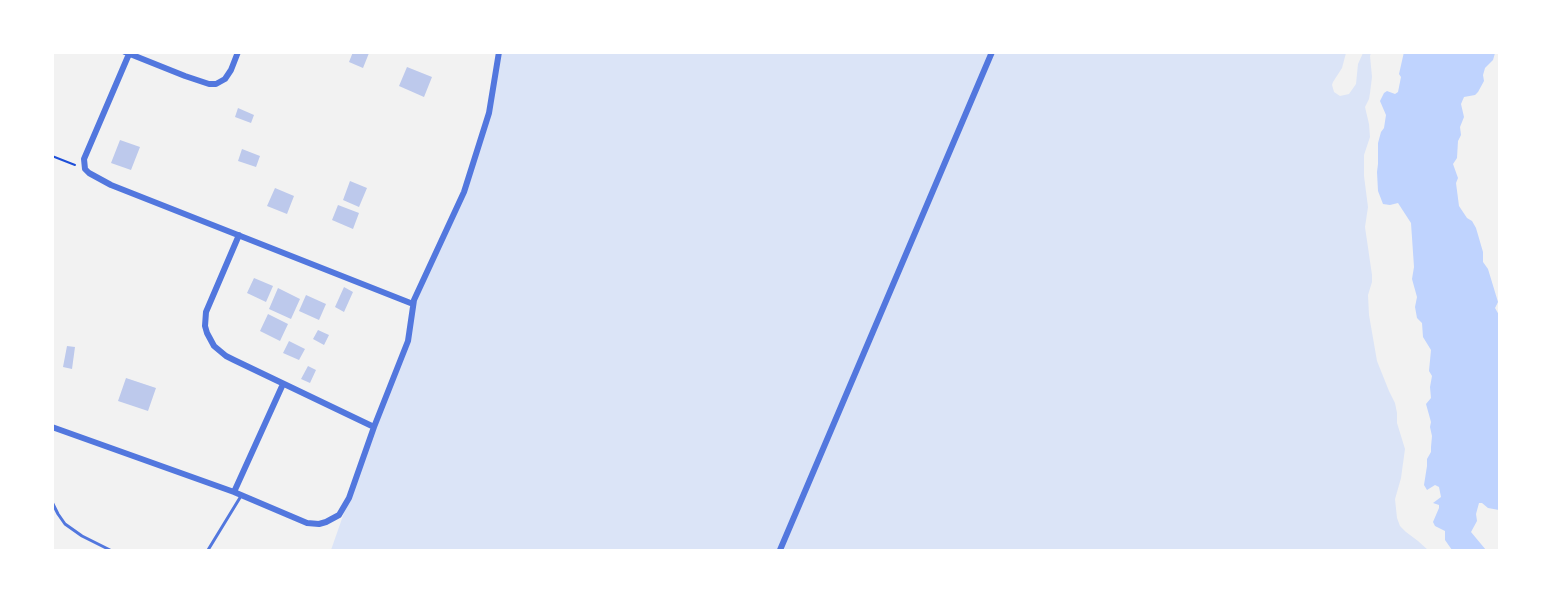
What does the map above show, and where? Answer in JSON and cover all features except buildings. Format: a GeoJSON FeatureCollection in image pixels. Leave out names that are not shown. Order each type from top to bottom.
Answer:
{"type":"FeatureCollection","features":[{"type":"Feature","properties":{"kind":"street"},"geometry":{"type":"LineString","coordinates":[[238,52],[225,79],[216,84],[184,76],[127,53],[86,153],[85,169],[96,178],[111,185],[413,304]]}},
{"type":"Feature","properties":{"kind":"street"},"geometry":{"type":"LineString","coordinates":[[52,427],[234,492],[307,524],[319,524],[339,515],[345,506],[408,341],[413,304],[464,192],[489,113],[499,52]]}},
{"type":"Feature","properties":{"kind":"street"},"geometry":{"type":"LineString","coordinates":[[780,550],[992,52]]}},
{"type":"Feature","properties":{"kind":"street"},"geometry":{"type":"LineString","coordinates":[[239,235],[207,306],[205,318],[207,333],[214,346],[226,356],[374,427]]}},
{"type":"Feature","properties":{"kind":"street"},"geometry":{"type":"LineString","coordinates":[[234,492],[283,384]]}},
{"type":"Feature","properties":{"kind":"lane"},"geometry":{"type":"LineString","coordinates":[[208,550],[241,496]]}},
{"type":"Feature","properties":{"kind":"lane"},"geometry":{"type":"LineString","coordinates":[[52,502],[65,524],[82,536],[110,550]]}},
{"type":"Feature","properties":{"kind":"path"},"geometry":{"type":"LineString","coordinates":[[52,156],[85,169]]}},
{"type":"Feature","properties":{"kind":"shaded area"},"geometry":{"type":"Polygon","coordinates":[[[499,53],[1346,53],[1342,68],[1332,85],[1334,92],[1340,96],[1349,94],[1356,84],[1358,64],[1363,53],[1371,53],[1372,77],[1369,99],[1365,107],[1370,137],[1364,155],[1368,207],[1365,227],[1372,275],[1368,295],[1369,315],[1377,361],[1395,403],[1397,423],[1405,449],[1395,499],[1397,518],[1400,526],[1428,550],[331,550],[374,427],[408,341],[412,311],[460,203],[489,113],[499,53]]]}},
{"type":"Feature","properties":{"kind":"water"},"geometry":{"type":"Polygon","coordinates":[[[1404,52],[1495,53],[1493,60],[1485,68],[1484,81],[1478,92],[1475,95],[1464,97],[1461,104],[1464,117],[1460,127],[1457,158],[1453,164],[1458,178],[1456,183],[1459,206],[1476,228],[1483,252],[1483,262],[1488,269],[1498,302],[1495,308],[1499,315],[1499,510],[1479,503],[1477,521],[1471,532],[1486,550],[1452,550],[1445,540],[1445,531],[1435,526],[1433,522],[1439,505],[1433,503],[1441,497],[1439,487],[1435,485],[1427,490],[1424,485],[1432,436],[1426,404],[1431,398],[1432,376],[1429,371],[1431,350],[1423,337],[1422,323],[1417,318],[1415,307],[1417,297],[1412,279],[1414,267],[1411,223],[1398,203],[1383,204],[1378,191],[1377,172],[1378,143],[1386,115],[1380,101],[1387,91],[1395,94],[1398,92],[1404,52]]]}}]}
